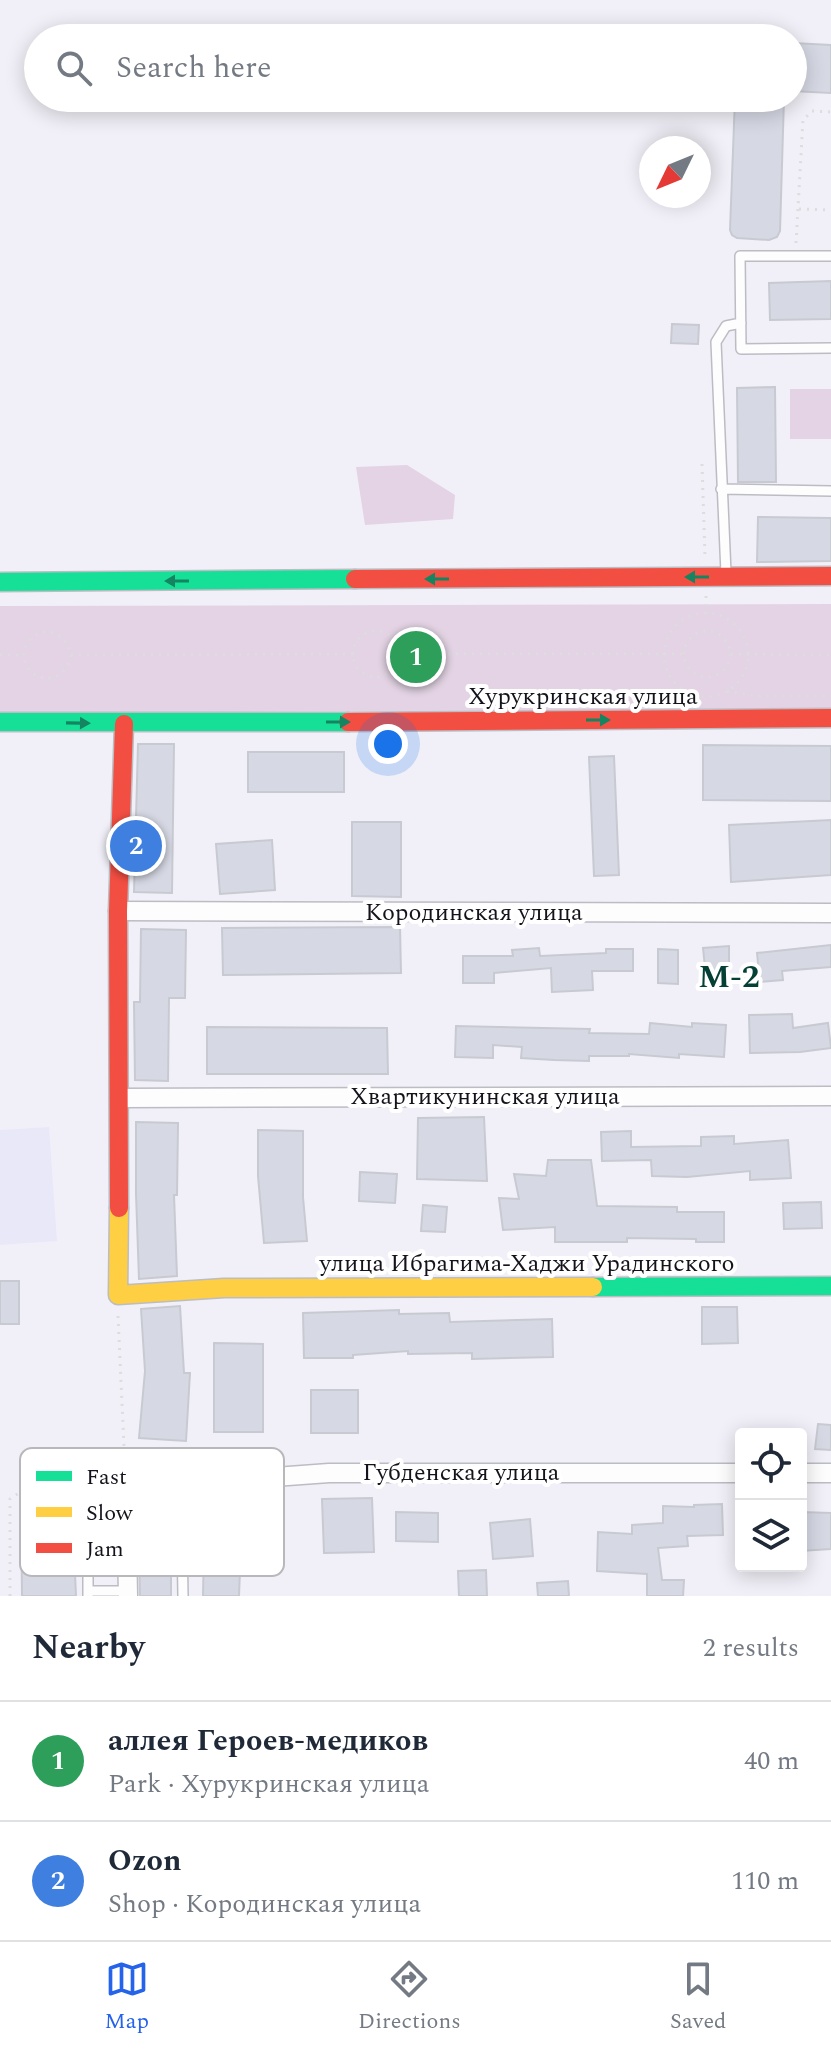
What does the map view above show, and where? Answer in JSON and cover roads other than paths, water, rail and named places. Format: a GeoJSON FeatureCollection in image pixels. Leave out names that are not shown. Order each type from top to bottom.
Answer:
{"type":"FeatureCollection","features":[{"type":"Feature","properties":{"kind":"street"},"geometry":{"type":"LineString","coordinates":[[0,582],[831,576]]}},
{"type":"Feature","properties":{"kind":"street","name":"Хурукринская улица"},"geometry":{"type":"LineString","coordinates":[[0,722],[124,724],[831,718]]}},
{"type":"Feature","properties":{"kind":"street"},"geometry":{"type":"LineString","coordinates":[[120,1098],[118,911],[124,724]]}},
{"type":"Feature","properties":{"kind":"street","name":"Кородинская улица"},"geometry":{"type":"LineString","coordinates":[[118,911],[831,913]]}},
{"type":"Feature","properties":{"kind":"street","name":"Хвартикунинская улица"},"geometry":{"type":"LineString","coordinates":[[120,1098],[831,1096]]}},
{"type":"Feature","properties":{"kind":"street","name":"улица Ибрагима-Хаджи Урадинского"},"geometry":{"type":"LineString","coordinates":[[120,1098],[118,1295],[224,1288],[831,1286]]}},
{"type":"Feature","properties":{"kind":"street","name":"Губденская улица"},"geometry":{"type":"LineString","coordinates":[[284,1476],[329,1473],[735,1473]]}},
{"type":"Feature","properties":{"kind":"street"},"geometry":{"type":"LineString","coordinates":[[807,1473],[831,1473]]}},
{"type":"Feature","properties":{"kind":"lane"},"geometry":{"type":"LineString","coordinates":[[831,256],[740,256],[741,349],[831,348]]}},
{"type":"Feature","properties":{"kind":"lane"},"geometry":{"type":"LineString","coordinates":[[726,577],[716,342],[726,326],[741,323]]}},
{"type":"Feature","properties":{"kind":"lane"},"geometry":{"type":"LineString","coordinates":[[721,489],[831,491]]}},
{"type":"Feature","properties":{"kind":"lane"},"geometry":{"type":"LineString","coordinates":[[183,1576],[183,1596]]}},
{"type":"Feature","properties":{"kind":"lane"},"geometry":{"type":"LineString","coordinates":[[88,1594],[128,1593]]}},
{"type":"Feature","properties":{"kind":"place","name":"аллея Героев-медиков"},"geometry":{"type":"Point","coordinates":[416,657]}},
{"type":"Feature","properties":{"kind":"place","name":"Ozon"},"geometry":{"type":"Point","coordinates":[136,846]}},
{"type":"Feature","properties":{"kind":"district","name":"М-2"},"geometry":{"type":"Point","coordinates":[729,976]}}]}
